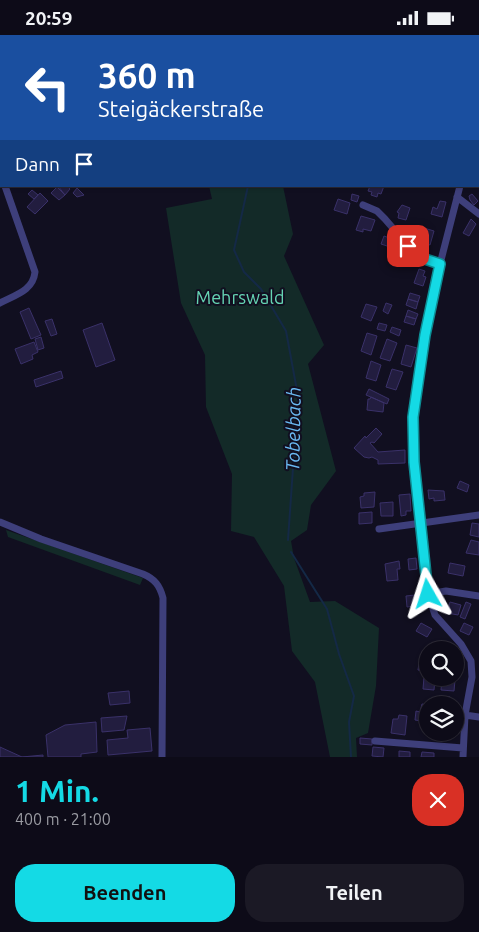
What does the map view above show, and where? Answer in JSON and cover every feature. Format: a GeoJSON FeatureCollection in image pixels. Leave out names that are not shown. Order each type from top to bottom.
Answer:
{"type":"FeatureCollection","features":[{"type":"Feature","properties":{"kind":"street"},"geometry":{"type":"LineString","coordinates":[[0,303],[27,289],[33,282],[35,272],[5,187]]}},
{"type":"Feature","properties":{"kind":"street"},"geometry":{"type":"LineString","coordinates":[[460,187],[440,264],[425,335],[413,417],[414,462],[428,594],[435,615],[461,644],[471,661],[472,677],[465,715],[463,757]]}},
{"type":"Feature","properties":{"kind":"street"},"geometry":{"type":"LineString","coordinates":[[458,197],[479,214]]}},
{"type":"Feature","properties":{"kind":"street"},"geometry":{"type":"LineString","coordinates":[[364,205],[376,211],[385,219],[416,255],[440,264]]}},
{"type":"Feature","properties":{"kind":"street"},"geometry":{"type":"LineString","coordinates":[[378,529],[479,515]]}},
{"type":"Feature","properties":{"kind":"street"},"geometry":{"type":"LineString","coordinates":[[0,522],[41,539],[143,573],[159,586],[163,599],[162,757]]}},
{"type":"Feature","properties":{"kind":"street"},"geometry":{"type":"LineString","coordinates":[[428,594],[446,591],[479,597]]}},
{"type":"Feature","properties":{"kind":"street"},"geometry":{"type":"LineString","coordinates":[[465,715],[479,717]]}},
{"type":"Feature","properties":{"kind":"street"},"geometry":{"type":"LineString","coordinates":[[375,741],[463,748]]}},
{"type":"Feature","properties":{"kind":"green space","name":"Mehrswald"},"geometry":{"type":"Polygon","coordinates":[[[209,187],[283,187],[293,234],[284,256],[324,345],[308,364],[336,471],[311,505],[307,530],[291,541],[294,558],[310,602],[335,601],[379,628],[376,686],[368,733],[356,738],[357,757],[330,757],[315,682],[292,651],[284,586],[254,537],[231,531],[232,474],[206,407],[205,355],[181,303],[166,208],[212,199],[209,187]]]}},
{"type":"Feature","properties":{"kind":"green space"},"geometry":{"type":"Polygon","coordinates":[[[6,530],[143,578],[140,585],[8,537],[6,530]]]}},
{"type":"Feature","properties":{"kind":"building"},"geometry":{"type":"Polygon","coordinates":[[[57,187],[65,195],[59,200],[51,193],[57,187]]]}},
{"type":"Feature","properties":{"kind":"building"},"geometry":{"type":"Polygon","coordinates":[[[59,187],[68,187],[70,189],[65,195],[59,187]]]}},
{"type":"Feature","properties":{"kind":"building"},"geometry":{"type":"Polygon","coordinates":[[[370,187],[384,187],[381,194],[378,193],[377,197],[371,195],[372,192],[368,191],[370,187]]]}},
{"type":"Feature","properties":{"kind":"building"},"geometry":{"type":"Polygon","coordinates":[[[77,188],[84,195],[77,197],[73,193],[77,188]]]}},
{"type":"Feature","properties":{"kind":"building"},"geometry":{"type":"Polygon","coordinates":[[[32,190],[38,195],[34,199],[28,194],[32,190]]]}},
{"type":"Feature","properties":{"kind":"building"},"geometry":{"type":"Polygon","coordinates":[[[40,193],[48,201],[35,214],[27,207],[40,193]]]}},
{"type":"Feature","properties":{"kind":"building"},"geometry":{"type":"Polygon","coordinates":[[[352,194],[359,196],[357,202],[351,200],[352,194]]]}},
{"type":"Feature","properties":{"kind":"building"},"geometry":{"type":"Polygon","coordinates":[[[472,194],[478,201],[474,205],[469,196],[472,194]]]}},
{"type":"Feature","properties":{"kind":"building"},"geometry":{"type":"Polygon","coordinates":[[[338,199],[350,203],[347,214],[334,210],[338,199]]]}},
{"type":"Feature","properties":{"kind":"building"},"geometry":{"type":"Polygon","coordinates":[[[440,201],[446,202],[442,217],[431,214],[433,207],[437,209],[440,201]]]}},
{"type":"Feature","properties":{"kind":"building"},"geometry":{"type":"Polygon","coordinates":[[[402,205],[410,208],[406,220],[398,218],[399,213],[397,212],[402,205]]]}},
{"type":"Feature","properties":{"kind":"building"},"geometry":{"type":"Polygon","coordinates":[[[361,216],[375,220],[371,231],[363,229],[363,232],[356,230],[361,216]]]}},
{"type":"Feature","properties":{"kind":"building"},"geometry":{"type":"Polygon","coordinates":[[[471,219],[476,224],[469,236],[463,233],[471,219]]]}},
{"type":"Feature","properties":{"kind":"building"},"geometry":{"type":"Polygon","coordinates":[[[417,226],[434,231],[430,245],[414,240],[417,226]]]}},
{"type":"Feature","properties":{"kind":"building"},"geometry":{"type":"Polygon","coordinates":[[[384,236],[395,240],[393,248],[381,244],[384,236]]]}},
{"type":"Feature","properties":{"kind":"building"},"geometry":{"type":"Polygon","coordinates":[[[392,251],[399,253],[397,260],[390,257],[392,251]]]}},
{"type":"Feature","properties":{"kind":"building"},"geometry":{"type":"Polygon","coordinates":[[[419,269],[425,271],[423,276],[426,277],[423,286],[414,283],[419,269]]]}},
{"type":"Feature","properties":{"kind":"building"},"geometry":{"type":"Polygon","coordinates":[[[410,293],[420,296],[418,302],[408,299],[410,293]]]}},
{"type":"Feature","properties":{"kind":"building"},"geometry":{"type":"Polygon","coordinates":[[[408,299],[418,302],[416,309],[406,305],[408,299]]]}},
{"type":"Feature","properties":{"kind":"building"},"geometry":{"type":"Polygon","coordinates":[[[386,303],[392,305],[388,314],[383,311],[386,303]]]}},
{"type":"Feature","properties":{"kind":"building"},"geometry":{"type":"Polygon","coordinates":[[[366,304],[377,307],[371,321],[361,317],[366,304]]]}},
{"type":"Feature","properties":{"kind":"building"},"geometry":{"type":"Polygon","coordinates":[[[29,308],[41,335],[31,339],[20,312],[29,308]]]}},
{"type":"Feature","properties":{"kind":"building"},"geometry":{"type":"Polygon","coordinates":[[[408,310],[418,314],[416,319],[406,316],[408,310]]]}},
{"type":"Feature","properties":{"kind":"building"},"geometry":{"type":"Polygon","coordinates":[[[406,316],[416,319],[414,325],[404,322],[406,316]]]}},
{"type":"Feature","properties":{"kind":"building"},"geometry":{"type":"Polygon","coordinates":[[[52,319],[57,334],[51,336],[45,321],[52,319]]]}},
{"type":"Feature","properties":{"kind":"building"},"geometry":{"type":"Polygon","coordinates":[[[102,323],[115,360],[96,367],[83,330],[102,323]]]}},
{"type":"Feature","properties":{"kind":"building"},"geometry":{"type":"Polygon","coordinates":[[[379,323],[387,325],[385,331],[377,329],[379,323]]]}},
{"type":"Feature","properties":{"kind":"building"},"geometry":{"type":"Polygon","coordinates":[[[392,327],[401,330],[399,336],[390,332],[392,327]]]}},
{"type":"Feature","properties":{"kind":"building"},"geometry":{"type":"Polygon","coordinates":[[[367,333],[377,336],[371,355],[361,351],[367,333]]]}},
{"type":"Feature","properties":{"kind":"building"},"geometry":{"type":"Polygon","coordinates":[[[41,337],[44,348],[38,350],[35,339],[41,337]]]}},
{"type":"Feature","properties":{"kind":"building"},"geometry":{"type":"Polygon","coordinates":[[[387,339],[397,343],[390,361],[380,358],[387,339]]]}},
{"type":"Feature","properties":{"kind":"building"},"geometry":{"type":"Polygon","coordinates":[[[34,342],[38,352],[32,355],[33,359],[21,364],[15,349],[34,342]]]}},
{"type":"Feature","properties":{"kind":"building"},"geometry":{"type":"Polygon","coordinates":[[[406,345],[417,348],[411,367],[401,364],[406,345]]]}},
{"type":"Feature","properties":{"kind":"building"},"geometry":{"type":"Polygon","coordinates":[[[371,361],[381,365],[376,381],[366,378],[371,361]]]}},
{"type":"Feature","properties":{"kind":"building"},"geometry":{"type":"Polygon","coordinates":[[[392,369],[403,372],[396,390],[386,387],[392,369]]]}},
{"type":"Feature","properties":{"kind":"building"},"geometry":{"type":"Polygon","coordinates":[[[61,371],[63,378],[36,387],[34,380],[61,371]]]}},
{"type":"Feature","properties":{"kind":"building"},"geometry":{"type":"Polygon","coordinates":[[[369,389],[389,399],[387,404],[366,395],[369,389]]]}},
{"type":"Feature","properties":{"kind":"building"},"geometry":{"type":"Polygon","coordinates":[[[371,397],[384,403],[383,412],[367,410],[368,399],[371,397]]]}},
{"type":"Feature","properties":{"kind":"building"},"geometry":{"type":"Polygon","coordinates":[[[376,428],[382,434],[374,443],[370,443],[378,452],[405,450],[405,463],[378,464],[378,460],[372,457],[364,457],[354,448],[376,428]]]}},
{"type":"Feature","properties":{"kind":"building"},"geometry":{"type":"Polygon","coordinates":[[[460,481],[469,485],[467,492],[457,488],[460,481]]]}},
{"type":"Feature","properties":{"kind":"building"},"geometry":{"type":"Polygon","coordinates":[[[428,490],[444,491],[445,500],[434,501],[434,498],[429,499],[428,490]]]}},
{"type":"Feature","properties":{"kind":"building"},"geometry":{"type":"Polygon","coordinates":[[[375,492],[374,507],[361,508],[360,497],[364,496],[364,493],[375,492]]]}},
{"type":"Feature","properties":{"kind":"building"},"geometry":{"type":"Polygon","coordinates":[[[410,494],[411,511],[406,511],[406,515],[401,516],[399,495],[410,494]]]}},
{"type":"Feature","properties":{"kind":"building"},"geometry":{"type":"Polygon","coordinates":[[[393,502],[393,516],[381,516],[380,503],[393,502]]]}},
{"type":"Feature","properties":{"kind":"building"},"geometry":{"type":"Polygon","coordinates":[[[372,512],[372,523],[359,524],[359,513],[372,512]]]}},
{"type":"Feature","properties":{"kind":"building"},"geometry":{"type":"Polygon","coordinates":[[[472,523],[479,524],[479,537],[470,535],[472,523]]]}},
{"type":"Feature","properties":{"kind":"building"},"geometry":{"type":"Polygon","coordinates":[[[471,540],[479,542],[479,555],[466,553],[471,540]]]}},
{"type":"Feature","properties":{"kind":"building"},"geometry":{"type":"Polygon","coordinates":[[[416,558],[417,569],[409,570],[408,559],[416,558]]]}},
{"type":"Feature","properties":{"kind":"building"},"geometry":{"type":"Polygon","coordinates":[[[399,561],[400,569],[397,569],[398,580],[387,581],[385,564],[399,561]]]}},
{"type":"Feature","properties":{"kind":"building"},"geometry":{"type":"Polygon","coordinates":[[[450,563],[465,566],[463,576],[448,573],[450,563]]]}},
{"type":"Feature","properties":{"kind":"building"},"geometry":{"type":"Polygon","coordinates":[[[415,595],[416,606],[407,607],[406,596],[415,595]]]}},
{"type":"Feature","properties":{"kind":"building"},"geometry":{"type":"Polygon","coordinates":[[[450,602],[461,605],[458,615],[447,613],[450,602]]]}},
{"type":"Feature","properties":{"kind":"building"},"geometry":{"type":"Polygon","coordinates":[[[466,602],[471,604],[465,619],[460,617],[466,602]]]}},
{"type":"Feature","properties":{"kind":"building"},"geometry":{"type":"Polygon","coordinates":[[[421,623],[432,629],[427,637],[416,631],[421,623]]]}},
{"type":"Feature","properties":{"kind":"building"},"geometry":{"type":"Polygon","coordinates":[[[464,623],[473,627],[469,635],[460,631],[464,623]]]}},
{"type":"Feature","properties":{"kind":"building"},"geometry":{"type":"Polygon","coordinates":[[[423,686],[434,686],[434,690],[423,689],[423,686]]]}},
{"type":"Feature","properties":{"kind":"building"},"geometry":{"type":"Polygon","coordinates":[[[441,686],[454,686],[454,691],[441,690],[441,686]]]}},
{"type":"Feature","properties":{"kind":"building"},"geometry":{"type":"Polygon","coordinates":[[[129,691],[130,703],[110,705],[108,693],[129,691]]]}},
{"type":"Feature","properties":{"kind":"building"},"geometry":{"type":"Polygon","coordinates":[[[416,711],[419,712],[419,721],[415,720],[416,711]]]}},
{"type":"Feature","properties":{"kind":"building"},"geometry":{"type":"Polygon","coordinates":[[[399,715],[407,716],[405,735],[391,733],[393,719],[398,719],[399,715]]]}},
{"type":"Feature","properties":{"kind":"building"},"geometry":{"type":"Polygon","coordinates":[[[127,716],[124,730],[102,732],[101,718],[127,716]]]}},
{"type":"Feature","properties":{"kind":"building"},"geometry":{"type":"Polygon","coordinates":[[[96,722],[97,752],[81,754],[81,757],[48,757],[46,735],[65,725],[96,722]]]}},
{"type":"Feature","properties":{"kind":"building"},"geometry":{"type":"Polygon","coordinates":[[[150,728],[152,751],[108,755],[107,740],[128,738],[127,730],[150,728]]]}},
{"type":"Feature","properties":{"kind":"building"},"geometry":{"type":"Polygon","coordinates":[[[360,738],[372,739],[372,745],[360,744],[360,738]]]}},
{"type":"Feature","properties":{"kind":"building"},"geometry":{"type":"Polygon","coordinates":[[[0,747],[22,757],[0,757],[0,747]]]}},
{"type":"Feature","properties":{"kind":"building"},"geometry":{"type":"Polygon","coordinates":[[[373,747],[384,748],[383,757],[372,756],[373,747]]]}},
{"type":"Feature","properties":{"kind":"building"},"geometry":{"type":"Polygon","coordinates":[[[399,751],[410,752],[410,757],[399,757],[399,751]]]}},
{"type":"Feature","properties":{"kind":"building"},"geometry":{"type":"Polygon","coordinates":[[[422,752],[434,753],[434,757],[421,757],[422,752]]]}},
{"type":"Feature","properties":{"kind":"building"},"geometry":{"type":"Polygon","coordinates":[[[43,755],[43,757],[22,757],[43,755]]]}},
{"type":"Feature","properties":{"kind":"waterway","name":"Tobelbach"},"geometry":{"type":"LineString","coordinates":[[248,187],[234,250],[244,272],[261,289],[286,331],[298,396],[288,540]]}},
{"type":"Feature","properties":{"kind":"waterway","name":"Tobelbach"},"geometry":{"type":"LineString","coordinates":[[291,552],[327,609],[339,654],[354,696],[349,722],[351,757]]}},
{"type":"Feature","properties":{"kind":"route"},"geometry":{"type":"LineString","coordinates":[[408,246],[416,255],[440,264],[425,335],[413,417],[414,462],[428,594]]}}]}
